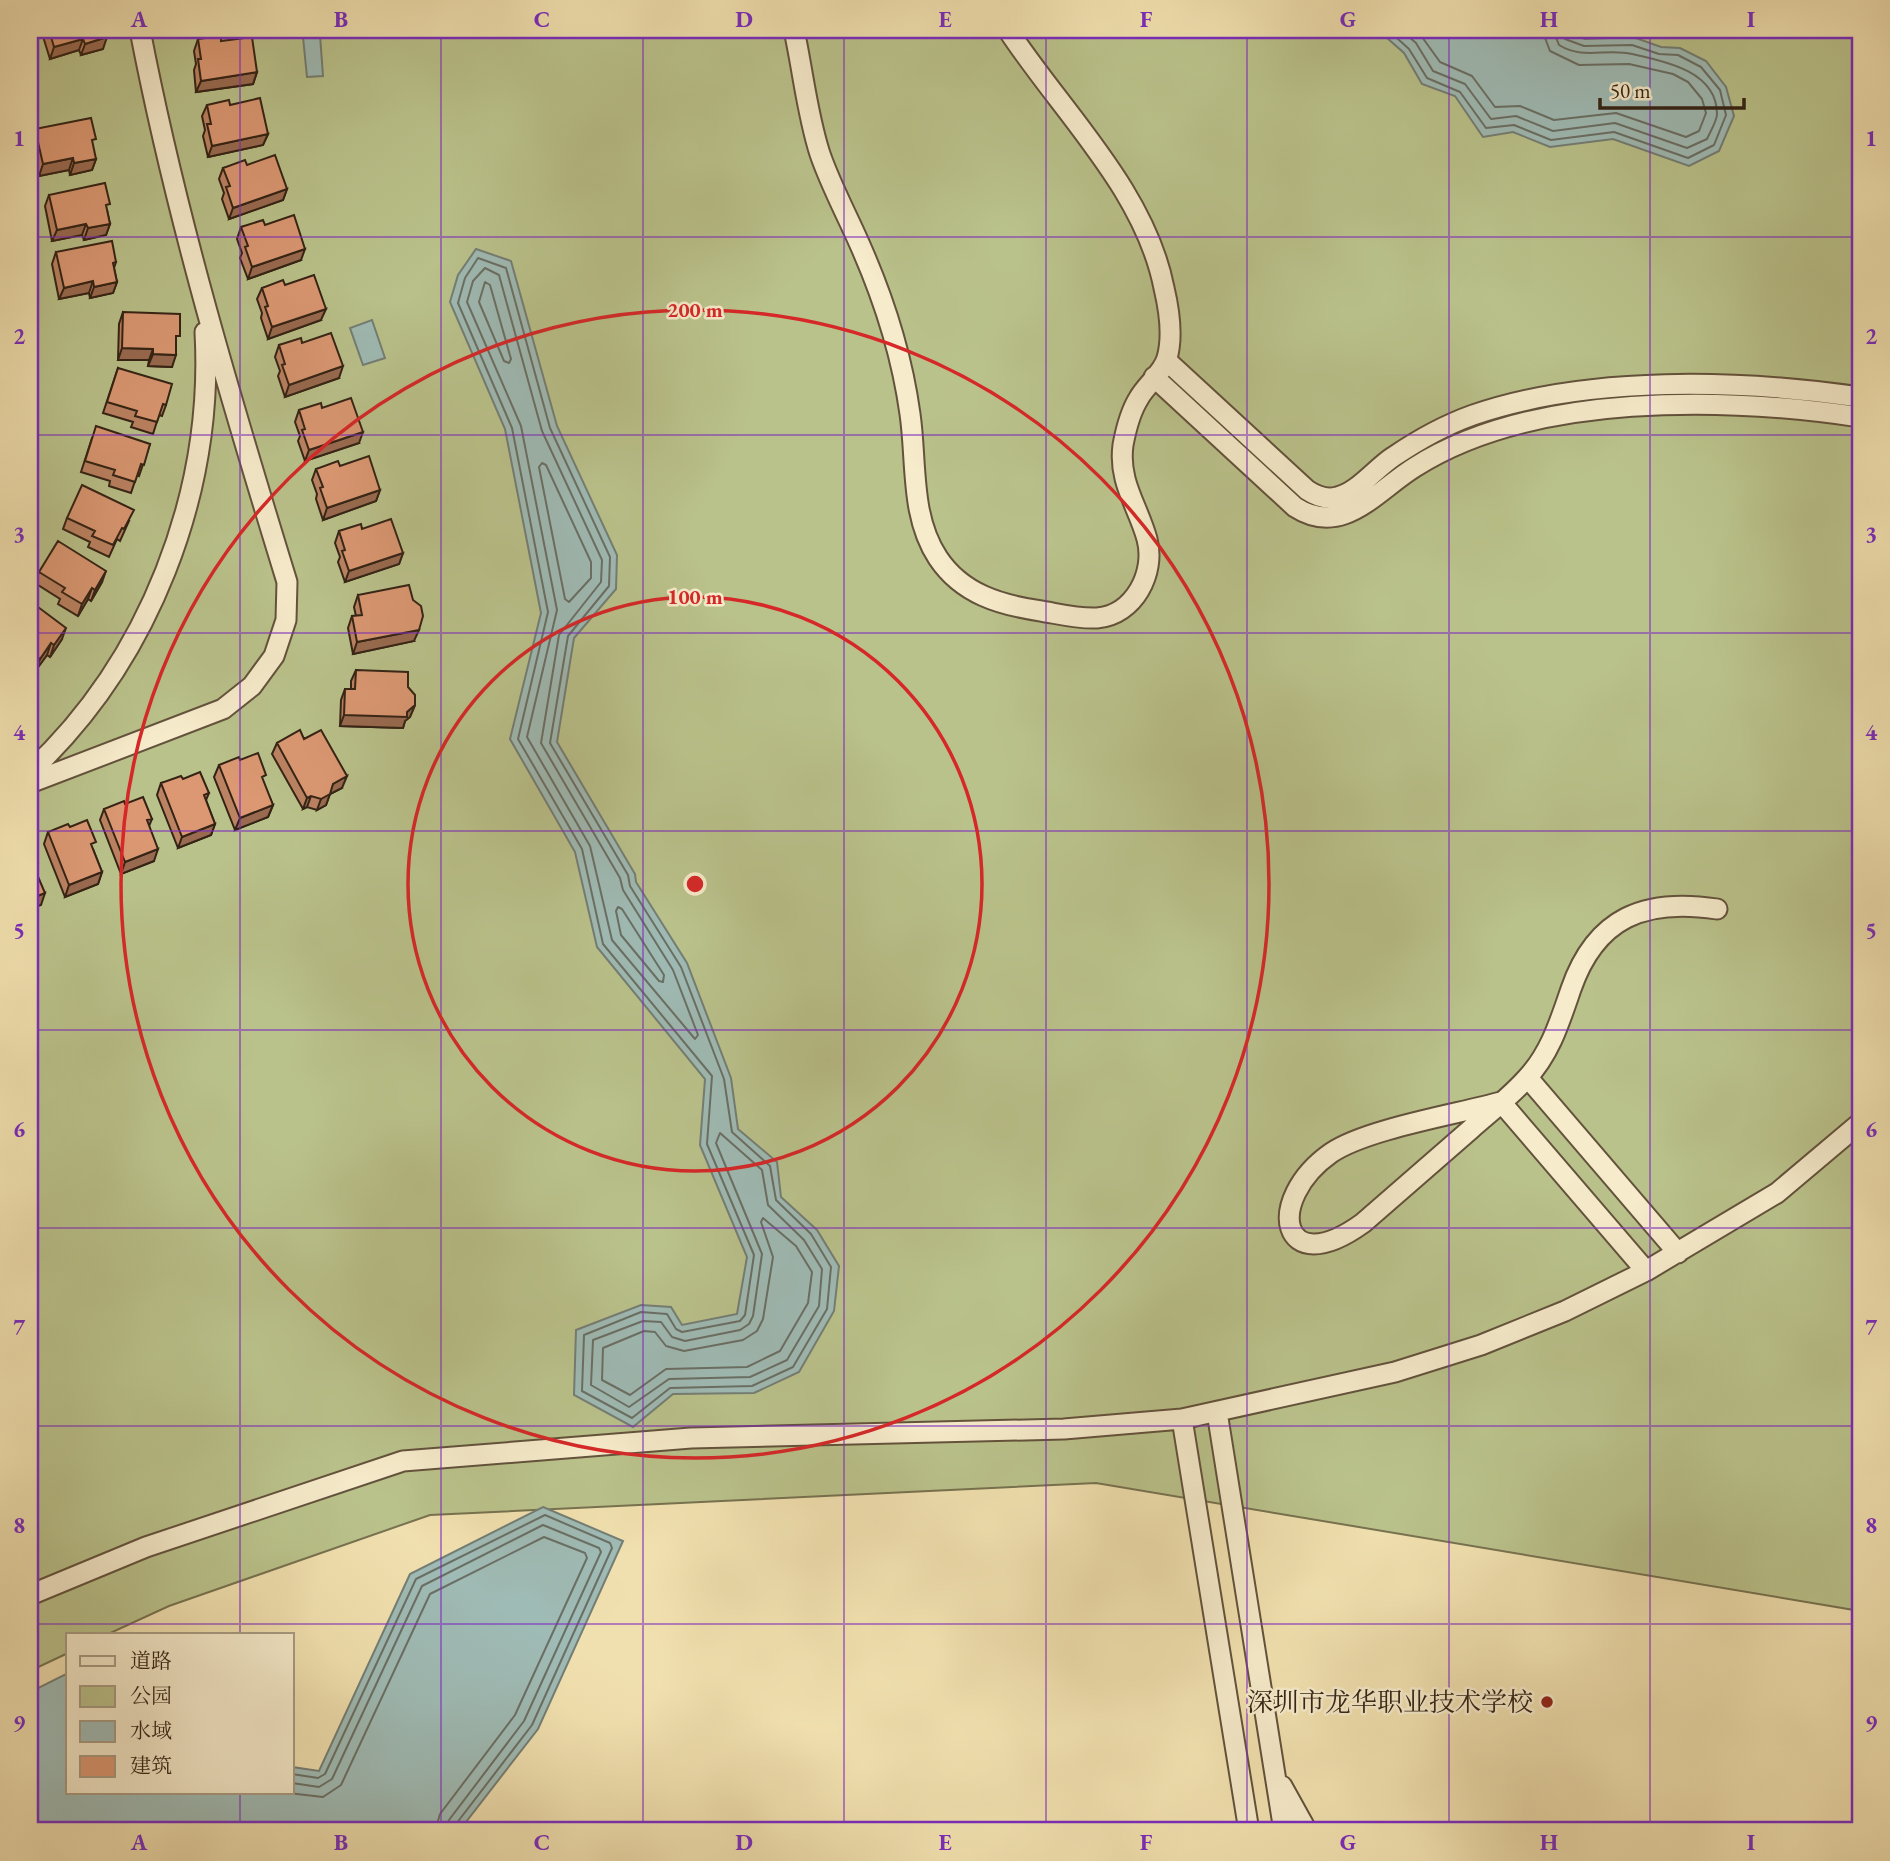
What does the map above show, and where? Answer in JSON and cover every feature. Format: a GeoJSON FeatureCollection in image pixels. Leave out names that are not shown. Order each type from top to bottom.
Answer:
{"type":"FeatureCollection","features":[{"type":"Feature","properties":{"kind":"street"},"geometry":{"type":"LineString","coordinates":[[30,783],[223,709],[253,686],[274,656],[286,620],[286,582],[203,299],[163,141],[140,30]]}},
{"type":"Feature","properties":{"kind":"street"},"geometry":{"type":"LineString","coordinates":[[794,30],[804,91],[820,153],[873,275],[895,342],[910,411],[921,523],[929,542],[954,577],[970,590],[999,603],[1080,618],[1110,615],[1135,598],[1145,580],[1148,543],[1130,501],[1123,476],[1122,449],[1128,422],[1139,398],[1167,361],[1166,293],[1146,228],[1122,189],[1008,30]]}},
{"type":"Feature","properties":{"kind":"street"},"geometry":{"type":"LineString","coordinates":[[30,772],[61,740],[106,683],[144,620],[173,552],[193,482],[202,421],[206,372],[203,299]]}},
{"type":"Feature","properties":{"kind":"street"},"geometry":{"type":"LineString","coordinates":[[1167,361],[1307,490],[1328,498],[1344,495],[1394,456],[1443,428],[1523,401],[1601,390],[1701,386],[1801,390],[1860,397]]}},
{"type":"Feature","properties":{"kind":"street"},"geometry":{"type":"LineString","coordinates":[[1154,377],[1296,507],[1316,517],[1328,519],[1352,513],[1405,473],[1452,446],[1502,427],[1554,415],[1701,406],[1799,410],[1860,417]]}},
{"type":"Feature","properties":{"kind":"street"},"geometry":{"type":"LineString","coordinates":[[1502,1102],[1365,1138],[1334,1151],[1320,1161],[1298,1188],[1287,1216],[1290,1230],[1298,1240],[1311,1245],[1348,1234],[1502,1102],[1528,1078],[1547,1051],[1584,958],[1616,924],[1664,905],[1682,903],[1717,909]]}},
{"type":"Feature","properties":{"kind":"street"},"geometry":{"type":"LineString","coordinates":[[1528,1078],[1678,1253]]}},
{"type":"Feature","properties":{"kind":"street"},"geometry":{"type":"LineString","coordinates":[[1502,1102],[1646,1271]]}},
{"type":"Feature","properties":{"kind":"street"},"geometry":{"type":"LineString","coordinates":[[30,1595],[146,1547],[403,1461],[691,1438],[1064,1429],[1182,1419],[1395,1372],[1481,1345],[1565,1311],[1646,1271],[1777,1193],[1860,1124]]}},
{"type":"Feature","properties":{"kind":"street"},"geometry":{"type":"LineString","coordinates":[[1217,1412],[1284,1831]]}},
{"type":"Feature","properties":{"kind":"street"},"geometry":{"type":"LineString","coordinates":[[1182,1419],[1249,1831]]}},
{"type":"Feature","properties":{"kind":"street"},"geometry":{"type":"LineString","coordinates":[[1275,1774],[1307,1831]]}},
{"type":"Feature","properties":{"kind":"green space"},"geometry":{"type":"Polygon","coordinates":[[[30,30],[1860,30],[1860,1611],[1096,1483],[430,1515],[169,1606],[110,1633],[66,1633],[66,1654],[30,1671],[30,30]]]}},
{"type":"Feature","properties":{"kind":"water"},"geometry":{"type":"Polygon","coordinates":[[[1378,30],[1561,30],[1585,39],[1633,37],[1661,47],[1680,48],[1706,61],[1726,87],[1734,116],[1719,151],[1689,166],[1613,139],[1550,147],[1513,132],[1483,137],[1455,96],[1422,84],[1404,53],[1378,30]]]}},
{"type":"Feature","properties":{"kind":"water"},"geometry":{"type":"Polygon","coordinates":[[[320,35],[323,76],[307,77],[303,37],[320,35]]]}},
{"type":"Feature","properties":{"kind":"water"},"geometry":{"type":"Polygon","coordinates":[[[476,249],[511,261],[557,426],[617,555],[616,589],[574,638],[557,742],[635,874],[636,882],[687,963],[731,1078],[738,1129],[777,1162],[781,1197],[817,1230],[839,1266],[834,1311],[799,1372],[754,1393],[673,1394],[633,1427],[574,1395],[576,1330],[641,1305],[671,1307],[682,1325],[737,1314],[747,1257],[700,1145],[705,1079],[597,947],[575,852],[510,739],[541,613],[505,429],[450,302],[458,275],[476,249]]]}},
{"type":"Feature","properties":{"kind":"water"},"geometry":{"type":"Polygon","coordinates":[[[372,320],[385,358],[363,365],[350,328],[372,320]]]}},
{"type":"Feature","properties":{"kind":"water"},"geometry":{"type":"Polygon","coordinates":[[[543,1507],[623,1541],[538,1729],[459,1831],[30,1831],[30,1692],[66,1674],[66,1794],[294,1794],[294,1767],[319,1771],[410,1574],[543,1507]]]}},
{"type":"Feature","properties":{"kind":"building"},"geometry":{"type":"Polygon","coordinates":[[[49,30],[105,30],[107,37],[85,44],[83,39],[54,47],[49,30]]]}},
{"type":"Feature","properties":{"kind":"building"},"geometry":{"type":"Polygon","coordinates":[[[221,36],[221,41],[252,37],[257,72],[201,81],[198,39],[221,36]]]}},
{"type":"Feature","properties":{"kind":"building"},"geometry":{"type":"Polygon","coordinates":[[[260,98],[268,134],[212,146],[207,124],[211,124],[207,105],[229,100],[230,105],[260,98]]]}},
{"type":"Feature","properties":{"kind":"building"},"geometry":{"type":"Polygon","coordinates":[[[91,118],[96,139],[92,140],[96,159],[74,163],[73,158],[43,164],[35,129],[91,118]]]}},
{"type":"Feature","properties":{"kind":"building"},"geometry":{"type":"Polygon","coordinates":[[[275,155],[287,189],[233,208],[226,187],[230,186],[223,168],[245,160],[247,165],[275,155]]]}},
{"type":"Feature","properties":{"kind":"building"},"geometry":{"type":"Polygon","coordinates":[[[105,183],[110,204],[106,205],[110,224],[88,228],[86,224],[57,230],[49,195],[105,183]]]}},
{"type":"Feature","properties":{"kind":"building"},"geometry":{"type":"Polygon","coordinates":[[[294,215],[305,249],[252,267],[241,227],[263,220],[265,225],[294,215]]]}},
{"type":"Feature","properties":{"kind":"building"},"geometry":{"type":"Polygon","coordinates":[[[112,241],[117,282],[94,287],[93,281],[64,288],[56,252],[112,241]]]}},
{"type":"Feature","properties":{"kind":"building"},"geometry":{"type":"Polygon","coordinates":[[[314,275],[326,309],[272,327],[262,288],[283,280],[285,285],[314,275]]]}},
{"type":"Feature","properties":{"kind":"building"},"geometry":{"type":"Polygon","coordinates":[[[123,312],[180,314],[180,336],[176,336],[176,355],[153,354],[153,349],[122,348],[123,312]]]}},
{"type":"Feature","properties":{"kind":"building"},"geometry":{"type":"Polygon","coordinates":[[[331,333],[343,366],[289,385],[279,345],[301,338],[302,343],[331,333]]]}},
{"type":"Feature","properties":{"kind":"building"},"geometry":{"type":"Polygon","coordinates":[[[118,368],[172,384],[166,405],[163,404],[157,422],[135,416],[137,411],[107,402],[118,368]]]}},
{"type":"Feature","properties":{"kind":"building"},"geometry":{"type":"Polygon","coordinates":[[[351,398],[363,432],[309,450],[299,410],[321,403],[322,408],[351,398]]]}},
{"type":"Feature","properties":{"kind":"building"},"geometry":{"type":"Polygon","coordinates":[[[96,426],[150,444],[144,465],[141,464],[135,482],[113,475],[115,470],[85,461],[96,426]]]}},
{"type":"Feature","properties":{"kind":"building"},"geometry":{"type":"Polygon","coordinates":[[[369,456],[380,490],[327,508],[316,469],[338,461],[340,466],[369,456]]]}},
{"type":"Feature","properties":{"kind":"building"},"geometry":{"type":"Polygon","coordinates":[[[82,485],[134,510],[113,545],[92,536],[95,531],[67,518],[82,485]]]}},
{"type":"Feature","properties":{"kind":"building"},"geometry":{"type":"Polygon","coordinates":[[[391,519],[403,553],[349,571],[339,531],[361,524],[362,529],[391,519]]]}},
{"type":"Feature","properties":{"kind":"building"},"geometry":{"type":"Polygon","coordinates":[[[58,541],[106,571],[95,590],[92,588],[82,604],[62,592],[65,588],[39,572],[58,541]]]}},
{"type":"Feature","properties":{"kind":"building"},"geometry":{"type":"Polygon","coordinates":[[[409,585],[413,600],[421,606],[423,616],[419,630],[357,642],[352,616],[362,615],[358,595],[409,585]]]}},
{"type":"Feature","properties":{"kind":"building"},"geometry":{"type":"Polygon","coordinates":[[[30,601],[66,628],[40,659],[30,652],[30,601]]]}},
{"type":"Feature","properties":{"kind":"building"},"geometry":{"type":"Polygon","coordinates":[[[356,670],[408,672],[408,687],[415,695],[415,705],[407,712],[407,717],[344,715],[345,689],[355,689],[356,670]]]}},
{"type":"Feature","properties":{"kind":"building"},"geometry":{"type":"Polygon","coordinates":[[[300,730],[304,739],[321,730],[347,776],[333,784],[330,794],[321,799],[311,796],[307,798],[277,743],[300,730]]]}},
{"type":"Feature","properties":{"kind":"building"},"geometry":{"type":"Polygon","coordinates":[[[258,753],[266,775],[262,777],[273,805],[240,818],[219,765],[258,753]]]}},
{"type":"Feature","properties":{"kind":"building"},"geometry":{"type":"Polygon","coordinates":[[[200,772],[209,793],[204,795],[215,824],[182,837],[161,783],[181,776],[183,779],[200,772]]]}},
{"type":"Feature","properties":{"kind":"building"},"geometry":{"type":"Polygon","coordinates":[[[143,797],[152,819],[147,820],[158,849],[125,862],[104,809],[143,797]]]}},
{"type":"Feature","properties":{"kind":"building"},"geometry":{"type":"Polygon","coordinates":[[[87,820],[96,842],[91,844],[102,872],[69,885],[48,832],[87,820]]]}},
{"type":"Feature","properties":{"kind":"building"},"geometry":{"type":"Polygon","coordinates":[[[30,842],[38,863],[33,865],[45,893],[30,899],[30,842]]]}},
{"type":"Feature","properties":{"kind":"place","name":"深圳市龙华职业技术学校"},"geometry":{"type":"Point","coordinates":[1547,1702]}}]}
